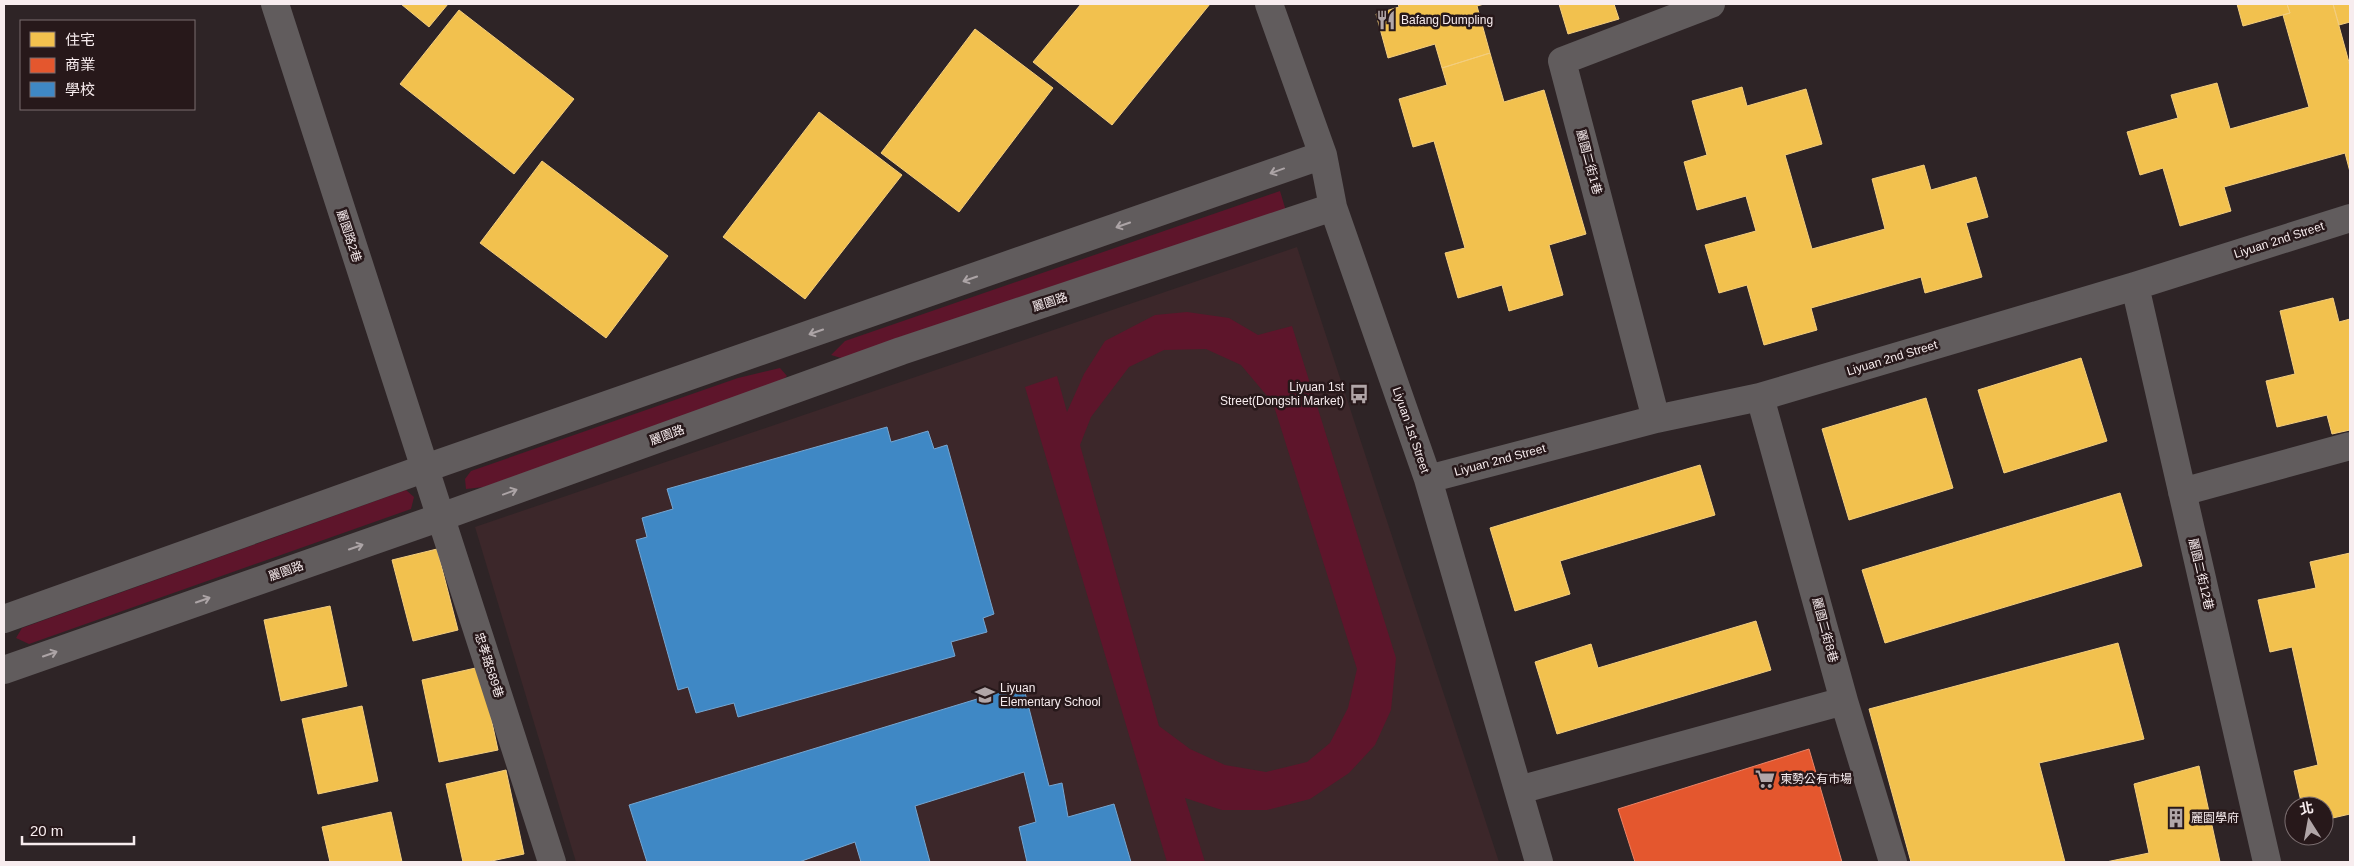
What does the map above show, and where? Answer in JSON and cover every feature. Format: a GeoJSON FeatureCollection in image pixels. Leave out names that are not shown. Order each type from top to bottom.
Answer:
{"type":"FeatureCollection","features":[{"type":"Feature","properties":{"kind":"street","name":"麗園路2巷"},"geometry":{"type":"LineString","coordinates":[[275,4],[423,469]]}},
{"type":"Feature","properties":{"kind":"street","name":"Liyuan 1st Street"},"geometry":{"type":"LineString","coordinates":[[1269,4],[1323,155],[1333,207],[1428,479],[1539,862]]}},
{"type":"Feature","properties":{"kind":"street","name":"麗園二街1巷"},"geometry":{"type":"LineString","coordinates":[[1656,419],[1562,61],[1712,4]]}},
{"type":"Feature","properties":{"kind":"street"},"geometry":{"type":"LineString","coordinates":[[4,619],[423,469],[1323,155]]}},
{"type":"Feature","properties":{"kind":"street","name":"麗園路"},"geometry":{"type":"LineString","coordinates":[[4,670],[441,517],[901,351],[1333,207]]}},
{"type":"Feature","properties":{"kind":"street","name":"Liyuan 2nd Street"},"geometry":{"type":"LineString","coordinates":[[1428,479],[1656,419],[1760,397],[2135,286],[2350,218]]}},
{"type":"Feature","properties":{"kind":"street","name":"麗園二街12巷"},"geometry":{"type":"LineString","coordinates":[[2135,286],[2268,862]]}},
{"type":"Feature","properties":{"kind":"street","name":"麗園二街8巷"},"geometry":{"type":"LineString","coordinates":[[1760,397],[1844,701],[1893,862]]}},
{"type":"Feature","properties":{"kind":"street"},"geometry":{"type":"LineString","coordinates":[[2182,492],[2350,446]]}},
{"type":"Feature","properties":{"kind":"street","name":"忠孝路589巷"},"geometry":{"type":"LineString","coordinates":[[423,469],[441,517],[552,862]]}},
{"type":"Feature","properties":{"kind":"street"},"geometry":{"type":"LineString","coordinates":[[1519,790],[1844,701]]}},
{"type":"Feature","properties":{"kind":"shaded area"},"geometry":{"type":"Polygon","coordinates":[[[1280,191],[1286,211],[848,360],[831,355],[845,341],[1280,191]]]}},
{"type":"Feature","properties":{"kind":"shaded area","name":"Liyuan Elementary School"},"geometry":{"type":"Polygon","coordinates":[[[1297,247],[1499,862],[576,862],[475,527],[1297,247]]]}},
{"type":"Feature","properties":{"kind":"shaded area"},"geometry":{"type":"Polygon","coordinates":[[[1187,312],[1229,318],[1258,335],[1292,326],[1396,658],[1391,710],[1375,745],[1349,773],[1310,799],[1267,810],[1222,810],[1185,798],[1205,862],[1167,862],[1025,387],[1057,376],[1067,412],[1084,374],[1105,341],[1155,315],[1187,312]],[[1206,349],[1164,350],[1129,367],[1091,417],[1080,445],[1159,726],[1190,749],[1225,765],[1266,772],[1307,762],[1330,743],[1348,708],[1357,669],[1273,403],[1241,365],[1206,349]]]}},
{"type":"Feature","properties":{"kind":"shaded area"},"geometry":{"type":"Polygon","coordinates":[[[780,368],[787,376],[777,385],[484,487],[466,489],[465,479],[471,471],[738,378],[780,368]]]}},
{"type":"Feature","properties":{"kind":"shaded area"},"geometry":{"type":"Polygon","coordinates":[[[406,490],[414,497],[411,509],[29,644],[16,638],[22,628],[406,490]]]}},
{"type":"Feature","properties":{"kind":"building: 住宅"},"geometry":{"type":"Polygon","coordinates":[[[401,4],[448,4],[429,27],[401,4]]]}},
{"type":"Feature","properties":{"kind":"building: 住宅"},"geometry":{"type":"Polygon","coordinates":[[[1081,4],[1210,4],[1112,125],[1033,62],[1081,4]]]}},
{"type":"Feature","properties":{"kind":"building: 住宅"},"geometry":{"type":"Polygon","coordinates":[[[1398,4],[1484,4],[1477,6],[1490,53],[1442,68],[1435,44],[1388,58],[1376,14],[1399,7],[1398,4]]]}},
{"type":"Feature","properties":{"kind":"building: 住宅"},"geometry":{"type":"Polygon","coordinates":[[[1559,4],[1614,4],[1619,19],[1568,34],[1559,4]]]}},
{"type":"Feature","properties":{"kind":"building: 住宅"},"geometry":{"type":"Polygon","coordinates":[[[2237,4],[2287,4],[2290,13],[2243,26],[2237,4]]]}},
{"type":"Feature","properties":{"kind":"building: 住宅"},"geometry":{"type":"Polygon","coordinates":[[[2287,4],[2333,4],[2350,66],[2350,172],[2345,153],[2224,187],[2231,211],[2180,226],[2163,168],[2140,175],[2127,132],[2178,118],[2171,95],[2217,83],[2230,129],[2309,107],[2283,15],[2290,13],[2287,4]]]}},
{"type":"Feature","properties":{"kind":"building: 住宅"},"geometry":{"type":"Polygon","coordinates":[[[2333,4],[2350,4],[2350,22],[2339,25],[2333,4]]]}},
{"type":"Feature","properties":{"kind":"building: 住宅"},"geometry":{"type":"Polygon","coordinates":[[[459,10],[574,99],[514,174],[400,84],[459,10]]]}},
{"type":"Feature","properties":{"kind":"building: 住宅"},"geometry":{"type":"Polygon","coordinates":[[[975,29],[1053,88],[959,212],[881,153],[975,29]]]}},
{"type":"Feature","properties":{"kind":"building: 住宅"},"geometry":{"type":"Polygon","coordinates":[[[1490,53],[1504,102],[1544,90],[1586,234],[1549,245],[1563,295],[1509,311],[1502,285],[1458,298],[1445,253],[1465,248],[1434,141],[1413,147],[1399,99],[1447,85],[1442,68],[1490,53]]]}},
{"type":"Feature","properties":{"kind":"building: 住宅"},"geometry":{"type":"Polygon","coordinates":[[[1742,87],[1747,106],[1806,89],[1822,144],[1785,155],[1812,249],[1885,229],[1872,179],[1924,165],[1931,190],[1976,177],[1988,217],[1966,223],[1982,277],[1925,293],[1921,277],[1811,308],[1817,330],[1764,345],[1747,285],[1719,293],[1705,245],[1756,231],[1746,196],[1697,210],[1684,162],[1707,155],[1692,101],[1742,87]]]}},
{"type":"Feature","properties":{"kind":"building: 住宅"},"geometry":{"type":"Polygon","coordinates":[[[819,112],[902,175],[805,299],[723,237],[819,112]]]}},
{"type":"Feature","properties":{"kind":"building: 住宅"},"geometry":{"type":"Polygon","coordinates":[[[542,161],[668,256],[606,338],[480,243],[542,161]]]}},
{"type":"Feature","properties":{"kind":"building: 住宅"},"geometry":{"type":"Polygon","coordinates":[[[2333,298],[2339,322],[2350,319],[2350,430],[2332,434],[2327,415],[2277,427],[2266,381],[2295,374],[2280,311],[2333,298]]]}},
{"type":"Feature","properties":{"kind":"building: 住宅"},"geometry":{"type":"Polygon","coordinates":[[[2081,358],[2107,441],[2004,473],[1978,390],[2081,358]]]}},
{"type":"Feature","properties":{"kind":"building: 住宅"},"geometry":{"type":"Polygon","coordinates":[[[1926,398],[1953,488],[1849,520],[1822,429],[1926,398]]]}},
{"type":"Feature","properties":{"kind":"building: 住宅"},"geometry":{"type":"Polygon","coordinates":[[[1700,465],[1715,515],[1560,561],[1570,594],[1515,611],[1490,528],[1700,465]]]}},
{"type":"Feature","properties":{"kind":"building: 住宅"},"geometry":{"type":"Polygon","coordinates":[[[2120,493],[2142,566],[1885,643],[1862,570],[2120,493]]]}},
{"type":"Feature","properties":{"kind":"building: 住宅"},"geometry":{"type":"Polygon","coordinates":[[[437,549],[458,630],[413,641],[392,560],[437,549]]]}},
{"type":"Feature","properties":{"kind":"building: 住宅"},"geometry":{"type":"Polygon","coordinates":[[[2350,553],[2350,814],[2334,818],[2334,796],[2300,796],[2294,771],[2318,765],[2292,647],[2270,652],[2258,600],[2316,588],[2310,562],[2350,553]]]}},
{"type":"Feature","properties":{"kind":"building: 住宅"},"geometry":{"type":"Polygon","coordinates":[[[330,606],[347,686],[281,701],[264,620],[330,606]]]}},
{"type":"Feature","properties":{"kind":"building: 住宅"},"geometry":{"type":"Polygon","coordinates":[[[1756,621],[1771,670],[1557,734],[1535,662],[1591,644],[1598,668],[1756,621]]]}},
{"type":"Feature","properties":{"kind":"building: 住宅"},"geometry":{"type":"Polygon","coordinates":[[[2118,643],[2144,739],[2039,763],[2065,862],[1911,862],[1869,709],[2118,643]]]}},
{"type":"Feature","properties":{"kind":"building: 住宅"},"geometry":{"type":"Polygon","coordinates":[[[480,667],[498,750],[439,762],[422,680],[480,667]]]}},
{"type":"Feature","properties":{"kind":"building: 住宅"},"geometry":{"type":"Polygon","coordinates":[[[362,706],[378,781],[318,794],[302,719],[362,706]]]}},
{"type":"Feature","properties":{"kind":"building: 住宅","name":"麗園學府"},"geometry":{"type":"Polygon","coordinates":[[[2199,766],[2220,862],[2106,862],[2149,853],[2134,784],[2199,766]]]}},
{"type":"Feature","properties":{"kind":"building: 住宅"},"geometry":{"type":"Polygon","coordinates":[[[506,770],[524,854],[487,862],[463,862],[446,784],[506,770]]]}},
{"type":"Feature","properties":{"kind":"building: 住宅"},"geometry":{"type":"Polygon","coordinates":[[[391,812],[402,862],[330,862],[322,827],[391,812]]]}},
{"type":"Feature","properties":{"kind":"building: 商業","name":"東勢公有市場"},"geometry":{"type":"Polygon","coordinates":[[[1809,749],[1842,862],[1635,862],[1618,809],[1809,749]]]}},
{"type":"Feature","properties":{"kind":"building: 學校"},"geometry":{"type":"Polygon","coordinates":[[[887,427],[891,442],[928,431],[934,449],[947,445],[994,614],[983,618],[987,632],[951,642],[955,656],[738,717],[734,703],[696,713],[688,687],[678,690],[636,540],[647,537],[642,518],[673,509],[667,489],[887,427]]]}},
{"type":"Feature","properties":{"kind":"building: 學校"},"geometry":{"type":"Polygon","coordinates":[[[1023,685],[1049,786],[1062,783],[1068,817],[1114,804],[1131,862],[1027,862],[1019,827],[1036,822],[1024,772],[915,806],[930,862],[861,862],[855,842],[799,862],[647,862],[629,805],[1023,685]]]}},
{"type":"Feature","properties":{"kind":"place","name":"Bafang Dumpling"},"geometry":{"type":"Point","coordinates":[1386,20]}},
{"type":"Feature","properties":{"kind":"place","name":"Liyuan 1st Street(Dongshi Market)"},"geometry":{"type":"Point","coordinates":[1359,394]}},
{"type":"Feature","properties":{"kind":"place","name":"Liyuan Elementary School"},"geometry":{"type":"Point","coordinates":[985,695]}},
{"type":"Feature","properties":{"kind":"place","name":"東勢公有市場"},"geometry":{"type":"Point","coordinates":[1765,779]}},
{"type":"Feature","properties":{"kind":"place","name":"麗園學府"},"geometry":{"type":"Point","coordinates":[2176,818]}}]}
